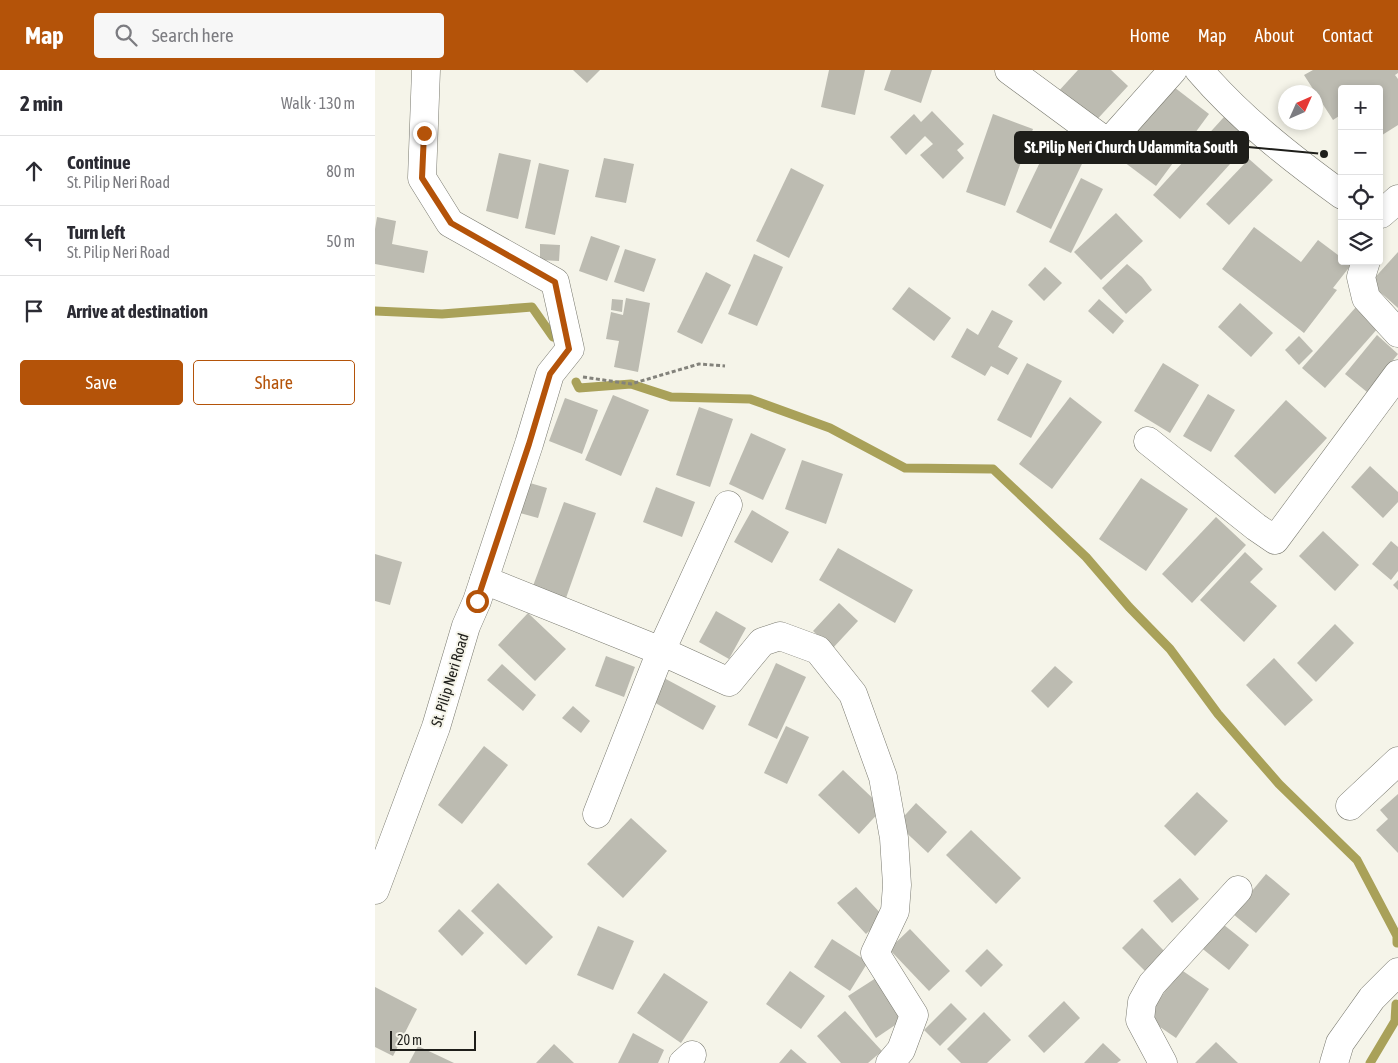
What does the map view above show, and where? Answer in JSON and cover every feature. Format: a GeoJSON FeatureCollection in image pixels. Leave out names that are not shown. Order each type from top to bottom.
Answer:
{"type":"FeatureCollection","features":[{"type":"Feature","properties":{"kind":"street","name":"St. Pilip Neri Road"},"geometry":{"type":"LineString","coordinates":[[375,890],[436,727],[466,626],[484,580],[550,374],[569,349],[555,282],[451,223],[422,178],[426,70]]}},
{"type":"Feature","properties":{"kind":"street"},"geometry":{"type":"LineString","coordinates":[[1009,70],[1108,143],[1173,70]]}},
{"type":"Feature","properties":{"kind":"street"},"geometry":{"type":"LineString","coordinates":[[1199,70],[1234,108],[1306,169],[1338,192]]}},
{"type":"Feature","properties":{"kind":"street"},"geometry":{"type":"LineString","coordinates":[[1365,265],[1361,277],[1366,298],[1398,333]]}},
{"type":"Feature","properties":{"kind":"street"},"geometry":{"type":"LineString","coordinates":[[1148,441],[1275,540],[1398,374]]}},
{"type":"Feature","properties":{"kind":"street"},"geometry":{"type":"LineString","coordinates":[[597,814],[661,651],[728,505]]}},
{"type":"Feature","properties":{"kind":"street"},"geometry":{"type":"LineString","coordinates":[[484,580],[661,651],[729,682],[762,642],[780,636],[818,650],[853,694],[883,778],[893,838],[897,885],[895,911],[875,953],[914,1016],[901,1050],[890,1063]]}},
{"type":"Feature","properties":{"kind":"street"},"geometry":{"type":"LineString","coordinates":[[1350,806],[1398,761]]}},
{"type":"Feature","properties":{"kind":"street"},"geometry":{"type":"LineString","coordinates":[[1163,1063],[1140,1020],[1142,1002],[1152,984],[1238,890]]}},
{"type":"Feature","properties":{"kind":"street"},"geometry":{"type":"LineString","coordinates":[[1334,1063],[1339,1043],[1373,998],[1398,972]]}},
{"type":"Feature","properties":{"kind":"path"},"geometry":{"type":"LineString","coordinates":[[550,374],[631,384],[699,364],[725,366]]}},
{"type":"Feature","properties":{"kind":"building"},"geometry":{"type":"Polygon","coordinates":[[[573,70],[600,70],[587,83],[573,70]]]}},
{"type":"Feature","properties":{"kind":"building"},"geometry":{"type":"Polygon","coordinates":[[[829,70],[865,70],[855,115],[821,107],[829,70]]]}},
{"type":"Feature","properties":{"kind":"building"},"geometry":{"type":"Polygon","coordinates":[[[891,70],[932,70],[921,103],[884,90],[891,70]]]}},
{"type":"Feature","properties":{"kind":"building"},"geometry":{"type":"Polygon","coordinates":[[[1078,70],[1111,70],[1128,86],[1091,126],[1056,94],[1078,70]]]}},
{"type":"Feature","properties":{"kind":"building"},"geometry":{"type":"Polygon","coordinates":[[[1313,70],[1398,70],[1398,73],[1395,75],[1398,79],[1398,125],[1383,134],[1383,85],[1338,85],[1338,117],[1333,120],[1323,104],[1323,85],[1310,85],[1304,75],[1313,70]]]}},
{"type":"Feature","properties":{"kind":"building"},"geometry":{"type":"Polygon","coordinates":[[[1170,84],[1209,114],[1156,186],[1116,156],[1170,84]]]}},
{"type":"Feature","properties":{"kind":"building"},"geometry":{"type":"Polygon","coordinates":[[[932,111],[964,144],[957,150],[964,158],[943,179],[920,155],[933,144],[925,136],[906,155],[890,137],[914,114],[921,122],[932,111]]]}},
{"type":"Feature","properties":{"kind":"building"},"geometry":{"type":"Polygon","coordinates":[[[993,114],[1033,129],[1005,206],[966,192],[993,114]]]}},
{"type":"Feature","properties":{"kind":"building"},"geometry":{"type":"Polygon","coordinates":[[[1224,117],[1251,141],[1180,219],[1153,195],[1224,117]]]}},
{"type":"Feature","properties":{"kind":"building"},"geometry":{"type":"Polygon","coordinates":[[[1055,131],[1090,147],[1051,229],[1016,212],[1055,131]]]}},
{"type":"Feature","properties":{"kind":"building"},"geometry":{"type":"Polygon","coordinates":[[[499,153],[531,160],[518,219],[486,211],[499,153]]]}},
{"type":"Feature","properties":{"kind":"building"},"geometry":{"type":"Polygon","coordinates":[[[604,158],[634,164],[626,203],[595,197],[604,158]]]}},
{"type":"Feature","properties":{"kind":"building"},"geometry":{"type":"Polygon","coordinates":[[[1249,159],[1273,180],[1229,225],[1206,204],[1249,159]]]}},
{"type":"Feature","properties":{"kind":"building"},"geometry":{"type":"Polygon","coordinates":[[[539,163],[569,170],[555,235],[525,228],[539,163]]]}},
{"type":"Feature","properties":{"kind":"building"},"geometry":{"type":"Polygon","coordinates":[[[791,168],[824,185],[789,258],[756,241],[791,168]]]}},
{"type":"Feature","properties":{"kind":"building"},"geometry":{"type":"Polygon","coordinates":[[[1081,178],[1103,189],[1071,253],[1049,242],[1081,178]]]}},
{"type":"Feature","properties":{"kind":"building"},"geometry":{"type":"Polygon","coordinates":[[[1116,213],[1143,241],[1101,280],[1074,252],[1116,213]]]}},
{"type":"Feature","properties":{"kind":"building"},"geometry":{"type":"Polygon","coordinates":[[[377,217],[396,221],[392,244],[428,251],[424,273],[375,264],[377,217]]]}},
{"type":"Feature","properties":{"kind":"building"},"geometry":{"type":"Polygon","coordinates":[[[1254,227],[1301,262],[1318,240],[1338,255],[1338,265],[1351,265],[1333,288],[1337,290],[1304,333],[1222,269],[1254,227]]]}},
{"type":"Feature","properties":{"kind":"building"},"geometry":{"type":"Polygon","coordinates":[[[591,236],[620,246],[607,281],[579,271],[591,236]]]}},
{"type":"Feature","properties":{"kind":"building"},"geometry":{"type":"Polygon","coordinates":[[[540,244],[560,245],[559,261],[540,260],[540,244]]]}},
{"type":"Feature","properties":{"kind":"building"},"geometry":{"type":"Polygon","coordinates":[[[625,249],[656,259],[644,292],[614,282],[625,249]]]}},
{"type":"Feature","properties":{"kind":"building"},"geometry":{"type":"Polygon","coordinates":[[[1398,252],[1398,308],[1370,283],[1398,252]]]}},
{"type":"Feature","properties":{"kind":"building"},"geometry":{"type":"Polygon","coordinates":[[[754,254],[783,267],[757,326],[728,314],[754,254]]]}},
{"type":"Feature","properties":{"kind":"building"},"geometry":{"type":"Polygon","coordinates":[[[1127,264],[1142,277],[1152,290],[1126,314],[1102,288],[1127,264]]]}},
{"type":"Feature","properties":{"kind":"building"},"geometry":{"type":"Polygon","coordinates":[[[1045,267],[1062,283],[1044,301],[1028,285],[1045,267]]]}},
{"type":"Feature","properties":{"kind":"building"},"geometry":{"type":"Polygon","coordinates":[[[706,272],[731,285],[702,344],[677,332],[706,272]]]}},
{"type":"Feature","properties":{"kind":"building"},"geometry":{"type":"Polygon","coordinates":[[[909,287],[951,318],[934,341],[892,309],[909,287]]]}},
{"type":"Feature","properties":{"kind":"building"},"geometry":{"type":"Polygon","coordinates":[[[626,298],[650,303],[638,372],[614,367],[619,341],[606,339],[611,312],[623,315],[626,298]]]}},
{"type":"Feature","properties":{"kind":"building"},"geometry":{"type":"Polygon","coordinates":[[[612,299],[623,300],[622,312],[611,310],[612,299]]]}},
{"type":"Feature","properties":{"kind":"building"},"geometry":{"type":"Polygon","coordinates":[[[1099,299],[1124,321],[1113,334],[1088,311],[1099,299]]]}},
{"type":"Feature","properties":{"kind":"building"},"geometry":{"type":"Polygon","coordinates":[[[1240,303],[1273,333],[1251,357],[1218,327],[1240,303]]]}},
{"type":"Feature","properties":{"kind":"building"},"geometry":{"type":"Polygon","coordinates":[[[1356,307],[1379,327],[1325,388],[1302,368],[1356,307]]]}},
{"type":"Feature","properties":{"kind":"building"},"geometry":{"type":"Polygon","coordinates":[[[992,310],[1013,321],[998,347],[1018,358],[1008,375],[991,366],[985,376],[951,357],[967,328],[978,335],[992,310]]]}},
{"type":"Feature","properties":{"kind":"building"},"geometry":{"type":"Polygon","coordinates":[[[1377,335],[1398,354],[1367,392],[1345,374],[1377,335]]]}},
{"type":"Feature","properties":{"kind":"building"},"geometry":{"type":"Polygon","coordinates":[[[1299,336],[1313,351],[1299,365],[1285,350],[1299,336]]]}},
{"type":"Feature","properties":{"kind":"building"},"geometry":{"type":"Polygon","coordinates":[[[1027,363],[1062,381],[1031,438],[997,420],[1027,363]]]}},
{"type":"Feature","properties":{"kind":"building"},"geometry":{"type":"Polygon","coordinates":[[[1163,363],[1199,385],[1170,433],[1134,411],[1163,363]]]}},
{"type":"Feature","properties":{"kind":"building"},"geometry":{"type":"Polygon","coordinates":[[[1208,394],[1235,410],[1211,452],[1183,436],[1208,394]]]}},
{"type":"Feature","properties":{"kind":"building"},"geometry":{"type":"Polygon","coordinates":[[[613,395],[649,410],[621,476],[585,460],[613,395]]]}},
{"type":"Feature","properties":{"kind":"building"},"geometry":{"type":"Polygon","coordinates":[[[1070,397],[1102,422],[1052,489],[1019,464],[1070,397]]]}},
{"type":"Feature","properties":{"kind":"building"},"geometry":{"type":"Polygon","coordinates":[[[565,398],[598,410],[582,454],[549,441],[565,398]]]}},
{"type":"Feature","properties":{"kind":"building"},"geometry":{"type":"Polygon","coordinates":[[[1286,400],[1327,438],[1275,494],[1234,456],[1286,400]]]}},
{"type":"Feature","properties":{"kind":"building"},"geometry":{"type":"Polygon","coordinates":[[[699,407],[733,419],[710,487],[676,475],[699,407]]]}},
{"type":"Feature","properties":{"kind":"building"},"geometry":{"type":"Polygon","coordinates":[[[751,433],[786,449],[763,500],[729,484],[751,433]]]}},
{"type":"Feature","properties":{"kind":"building"},"geometry":{"type":"Polygon","coordinates":[[[802,460],[843,474],[826,524],[785,509],[802,460]]]}},
{"type":"Feature","properties":{"kind":"building"},"geometry":{"type":"Polygon","coordinates":[[[1370,466],[1398,492],[1398,502],[1383,518],[1351,487],[1370,466]]]}},
{"type":"Feature","properties":{"kind":"building"},"geometry":{"type":"Polygon","coordinates":[[[1141,478],[1188,509],[1146,571],[1099,539],[1141,478]]]}},
{"type":"Feature","properties":{"kind":"building"},"geometry":{"type":"Polygon","coordinates":[[[530,483],[547,488],[538,518],[520,513],[530,483]]]}},
{"type":"Feature","properties":{"kind":"building"},"geometry":{"type":"Polygon","coordinates":[[[656,487],[695,502],[682,537],[643,522],[656,487]]]}},
{"type":"Feature","properties":{"kind":"building"},"geometry":{"type":"Polygon","coordinates":[[[564,502],[596,513],[566,598],[533,586],[564,502]]]}},
{"type":"Feature","properties":{"kind":"building"},"geometry":{"type":"Polygon","coordinates":[[[752,510],[789,532],[772,563],[734,542],[752,510]]]}},
{"type":"Feature","properties":{"kind":"building"},"geometry":{"type":"Polygon","coordinates":[[[1216,517],[1246,545],[1192,603],[1162,574],[1216,517]]]}},
{"type":"Feature","properties":{"kind":"building"},"geometry":{"type":"Polygon","coordinates":[[[1323,531],[1359,565],[1335,591],[1299,556],[1323,531]]]}},
{"type":"Feature","properties":{"kind":"building"},"geometry":{"type":"Polygon","coordinates":[[[1391,541],[1398,547],[1398,571],[1391,580],[1372,564],[1391,541]]]}},
{"type":"Feature","properties":{"kind":"building"},"geometry":{"type":"Polygon","coordinates":[[[838,548],[913,590],[895,623],[819,580],[838,548]]]}},
{"type":"Feature","properties":{"kind":"building"},"geometry":{"type":"Polygon","coordinates":[[[1245,552],[1263,569],[1250,582],[1277,606],[1244,642],[1200,600],[1245,552]]]}},
{"type":"Feature","properties":{"kind":"building"},"geometry":{"type":"Polygon","coordinates":[[[375,554],[402,562],[390,605],[375,601],[375,554]]]}},
{"type":"Feature","properties":{"kind":"building"},"geometry":{"type":"Polygon","coordinates":[[[1398,580],[1398,590],[1393,585],[1398,580]]]}},
{"type":"Feature","properties":{"kind":"building"},"geometry":{"type":"Polygon","coordinates":[[[839,603],[858,621],[832,649],[813,631],[839,603]]]}},
{"type":"Feature","properties":{"kind":"building"},"geometry":{"type":"Polygon","coordinates":[[[716,611],[746,628],[729,659],[699,642],[716,611]]]}},
{"type":"Feature","properties":{"kind":"building"},"geometry":{"type":"Polygon","coordinates":[[[528,613],[566,649],[535,681],[498,645],[528,613]]]}},
{"type":"Feature","properties":{"kind":"building"},"geometry":{"type":"Polygon","coordinates":[[[1335,624],[1354,643],[1316,682],[1297,663],[1335,624]]]}},
{"type":"Feature","properties":{"kind":"building"},"geometry":{"type":"Polygon","coordinates":[[[606,656],[635,667],[624,697],[595,686],[606,656]]]}},
{"type":"Feature","properties":{"kind":"building"},"geometry":{"type":"Polygon","coordinates":[[[1274,658],[1313,700],[1285,726],[1246,685],[1274,658]]]}},
{"type":"Feature","properties":{"kind":"building"},"geometry":{"type":"Polygon","coordinates":[[[776,663],[806,677],[777,739],[748,725],[776,663]]]}},
{"type":"Feature","properties":{"kind":"building"},"geometry":{"type":"Polygon","coordinates":[[[502,664],[536,695],[523,711],[487,680],[502,664]]]}},
{"type":"Feature","properties":{"kind":"building"},"geometry":{"type":"Polygon","coordinates":[[[1055,666],[1073,682],[1048,708],[1031,691],[1055,666]]]}},
{"type":"Feature","properties":{"kind":"building"},"geometry":{"type":"Polygon","coordinates":[[[664,678],[716,706],[703,730],[652,701],[664,678]]]}},
{"type":"Feature","properties":{"kind":"building"},"geometry":{"type":"Polygon","coordinates":[[[573,706],[590,721],[581,733],[562,718],[573,706]]]}},
{"type":"Feature","properties":{"kind":"building"},"geometry":{"type":"Polygon","coordinates":[[[786,726],[809,737],[787,784],[764,773],[786,726]]]}},
{"type":"Feature","properties":{"kind":"building"},"geometry":{"type":"Polygon","coordinates":[[[484,746],[508,765],[462,824],[438,805],[484,746]]]}},
{"type":"Feature","properties":{"kind":"building"},"geometry":{"type":"Polygon","coordinates":[[[843,770],[883,808],[859,834],[818,795],[843,770]]]}},
{"type":"Feature","properties":{"kind":"building"},"geometry":{"type":"Polygon","coordinates":[[[1197,792],[1228,821],[1195,856],[1164,826],[1197,792]]]}},
{"type":"Feature","properties":{"kind":"building"},"geometry":{"type":"Polygon","coordinates":[[[1398,794],[1398,853],[1376,830],[1388,819],[1380,810],[1398,794]]]}},
{"type":"Feature","properties":{"kind":"building"},"geometry":{"type":"Polygon","coordinates":[[[916,803],[947,832],[928,853],[897,824],[916,803]]]}},
{"type":"Feature","properties":{"kind":"building"},"geometry":{"type":"Polygon","coordinates":[[[631,818],[667,851],[623,898],[587,864],[631,818]]]}},
{"type":"Feature","properties":{"kind":"building"},"geometry":{"type":"Polygon","coordinates":[[[971,830],[1021,878],[996,904],[946,855],[971,830]]]}},
{"type":"Feature","properties":{"kind":"building"},"geometry":{"type":"Polygon","coordinates":[[[1266,874],[1290,894],[1256,933],[1233,914],[1266,874]]]}},
{"type":"Feature","properties":{"kind":"building"},"geometry":{"type":"Polygon","coordinates":[[[1180,878],[1199,899],[1172,923],[1153,901],[1180,878]]]}},
{"type":"Feature","properties":{"kind":"building"},"geometry":{"type":"Polygon","coordinates":[[[498,883],[553,937],[526,965],[471,911],[498,883]]]}},
{"type":"Feature","properties":{"kind":"building"},"geometry":{"type":"Polygon","coordinates":[[[856,887],[884,917],[866,934],[837,903],[856,887]]]}},
{"type":"Feature","properties":{"kind":"building"},"geometry":{"type":"Polygon","coordinates":[[[459,909],[484,933],[462,956],[438,931],[459,909]]]}},
{"type":"Feature","properties":{"kind":"building"},"geometry":{"type":"Polygon","coordinates":[[[1219,921],[1249,945],[1229,970],[1199,946],[1219,921]]]}},
{"type":"Feature","properties":{"kind":"building"},"geometry":{"type":"Polygon","coordinates":[[[598,926],[634,941],[613,990],[577,975],[598,926]]]}},
{"type":"Feature","properties":{"kind":"building"},"geometry":{"type":"Polygon","coordinates":[[[1142,928],[1166,953],[1146,972],[1122,948],[1142,928]]]}},
{"type":"Feature","properties":{"kind":"building"},"geometry":{"type":"Polygon","coordinates":[[[910,929],[950,971],[929,991],[889,949],[910,929]]]}},
{"type":"Feature","properties":{"kind":"building"},"geometry":{"type":"Polygon","coordinates":[[[832,939],[868,962],[850,991],[814,967],[832,939]]]}},
{"type":"Feature","properties":{"kind":"building"},"geometry":{"type":"Polygon","coordinates":[[[987,949],[1003,965],[981,987],[965,971],[987,949]]]}},
{"type":"Feature","properties":{"kind":"building"},"geometry":{"type":"Polygon","coordinates":[[[1180,969],[1209,989],[1176,1038],[1147,1018],[1180,969]]]}},
{"type":"Feature","properties":{"kind":"building"},"geometry":{"type":"Polygon","coordinates":[[[790,971],[825,996],[801,1029],[766,1004],[790,971]]]}},
{"type":"Feature","properties":{"kind":"building"},"geometry":{"type":"Polygon","coordinates":[[[664,973],[708,1002],[681,1043],[637,1013],[664,973]]]}},
{"type":"Feature","properties":{"kind":"building"},"geometry":{"type":"Polygon","coordinates":[[[876,978],[904,1019],[876,1038],[848,996],[876,978]]]}},
{"type":"Feature","properties":{"kind":"building"},"geometry":{"type":"Polygon","coordinates":[[[375,987],[417,1009],[393,1056],[375,1047],[375,987]]]}},
{"type":"Feature","properties":{"kind":"building"},"geometry":{"type":"Polygon","coordinates":[[[1064,1001],[1080,1018],[1044,1053],[1028,1036],[1064,1001]]]}},
{"type":"Feature","properties":{"kind":"building"},"geometry":{"type":"Polygon","coordinates":[[[951,1003],[967,1019],[940,1046],[924,1030],[951,1003]]]}},
{"type":"Feature","properties":{"kind":"building"},"geometry":{"type":"Polygon","coordinates":[[[845,1011],[882,1051],[868,1063],[841,1063],[817,1036],[845,1011]]]}},
{"type":"Feature","properties":{"kind":"building"},"geometry":{"type":"Polygon","coordinates":[[[984,1012],[1011,1040],[987,1063],[961,1063],[947,1049],[984,1012]]]}},
{"type":"Feature","properties":{"kind":"building"},"geometry":{"type":"Polygon","coordinates":[[[633,1033],[664,1050],[658,1063],[618,1063],[633,1033]]]}},
{"type":"Feature","properties":{"kind":"building"},"geometry":{"type":"Polygon","coordinates":[[[1216,1042],[1238,1063],[1195,1063],[1216,1042]]]}},
{"type":"Feature","properties":{"kind":"building"},"geometry":{"type":"Polygon","coordinates":[[[1103,1043],[1121,1060],[1117,1063],[1084,1063],[1103,1043]]]}},
{"type":"Feature","properties":{"kind":"building"},"geometry":{"type":"Polygon","coordinates":[[[554,1044],[574,1063],[536,1063],[554,1044]]]}},
{"type":"Feature","properties":{"kind":"building"},"geometry":{"type":"Polygon","coordinates":[[[418,1046],[454,1063],[409,1063],[418,1046]]]}},
{"type":"Feature","properties":{"kind":"building"},"geometry":{"type":"Polygon","coordinates":[[[791,1049],[807,1063],[779,1063],[791,1049]]]}},
{"type":"Feature","properties":{"kind":"waterway"},"geometry":{"type":"LineString","coordinates":[[375,311],[442,314],[532,307],[553,337]]}},
{"type":"Feature","properties":{"kind":"waterway"},"geometry":{"type":"LineString","coordinates":[[576,382],[579,388],[631,384],[671,397],[750,399],[830,428],[905,468],[993,469],[1086,557],[1129,607],[1170,649],[1218,714],[1279,784],[1357,860],[1397,936],[1397,943]]}},
{"type":"Feature","properties":{"kind":"waterway"},"geometry":{"type":"LineString","coordinates":[[1370,1063],[1395,1021],[1396,1004]]}},
{"type":"Feature","properties":{"kind":"place","name":"St.Pilip Neri Church Udammita South"},"geometry":{"type":"Point","coordinates":[1324,154]}},
{"type":"Feature","properties":{"kind":"route"},"geometry":{"type":"LineString","coordinates":[[424,133],[422,178],[451,223],[555,282],[569,349],[550,374],[477,601]]}}]}
